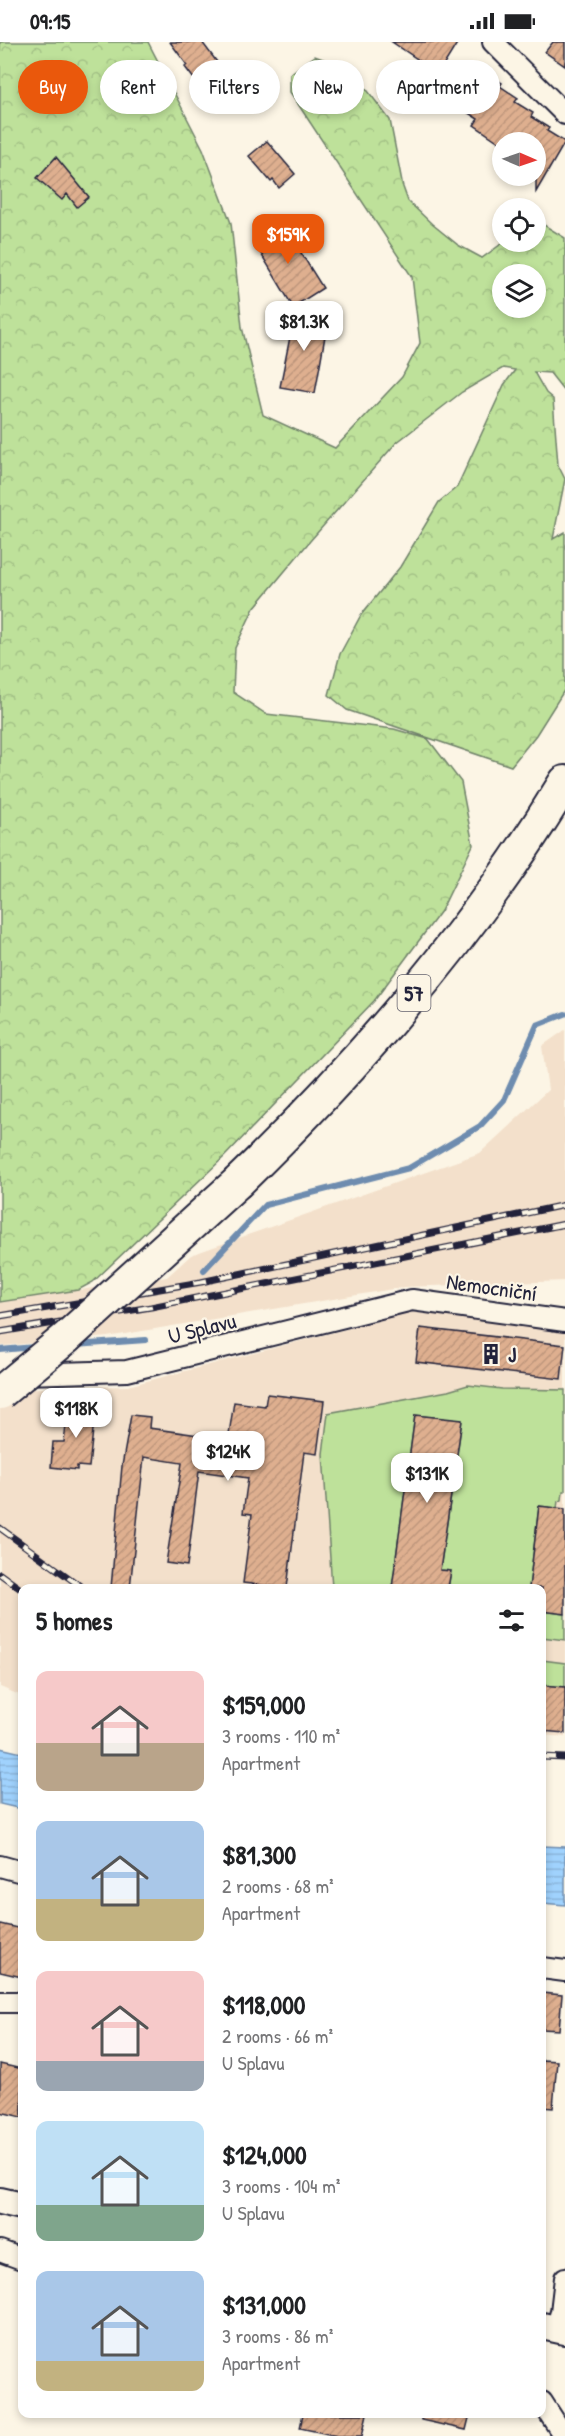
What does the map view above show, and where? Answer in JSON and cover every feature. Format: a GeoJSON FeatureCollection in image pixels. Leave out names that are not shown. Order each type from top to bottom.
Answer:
{"type":"FeatureCollection","features":[{"type":"Feature","properties":{"kind":"main road","name":"57"},"geometry":{"type":"LineString","coordinates":[[0,1393],[66,1338],[238,1182],[340,1077],[428,976],[492,893],[539,825],[565,782]]}},
{"type":"Feature","properties":{"kind":"street"},"geometry":{"type":"LineString","coordinates":[[493,42],[565,114]]}},
{"type":"Feature","properties":{"kind":"street","name":"Nemocniční"},"geometry":{"type":"LineString","coordinates":[[412,1300],[565,1321]]}},
{"type":"Feature","properties":{"kind":"street","name":"U Splavu"},"geometry":{"type":"LineString","coordinates":[[0,1375],[127,1371],[412,1300]]}},
{"type":"Feature","properties":{"kind":"street"},"geometry":{"type":"LineString","coordinates":[[0,1866],[18,1871]]}},
{"type":"Feature","properties":{"kind":"street"},"geometry":{"type":"LineString","coordinates":[[0,2002],[18,2002]]}},
{"type":"Feature","properties":{"kind":"street"},"geometry":{"type":"LineString","coordinates":[[0,2201],[18,2205]]}},
{"type":"Feature","properties":{"kind":"street"},"geometry":{"type":"LineString","coordinates":[[0,2251],[18,2258]]}},
{"type":"Feature","properties":{"kind":"street"},"geometry":{"type":"LineString","coordinates":[[554,2329],[561,2312],[565,2278]]}},
{"type":"Feature","properties":{"kind":"street"},"geometry":{"type":"LineString","coordinates":[[546,2408],[563,2433]]}},
{"type":"Feature","properties":{"kind":"shaded area"},"geometry":{"type":"Polygon","coordinates":[[[565,1030],[565,1281],[405,1287],[107,1337],[0,1346],[0,1302],[167,1277],[191,1255],[480,1153],[548,1090],[542,1046],[565,1030]]]}},
{"type":"Feature","properties":{"kind":"shaded area"},"geometry":{"type":"Polygon","coordinates":[[[415,1311],[565,1331],[565,1737],[546,1735],[546,1584],[18,1584],[18,1694],[0,1687],[0,1389],[128,1386],[415,1311]]]}},
{"type":"Feature","properties":{"kind":"green space"},"geometry":{"type":"Polygon","coordinates":[[[0,42],[148,42],[157,60],[100,60],[100,114],[177,114],[177,98],[203,149],[231,223],[242,327],[263,415],[335,448],[402,377],[420,343],[412,277],[305,114],[364,114],[364,86],[376,102],[376,114],[385,114],[390,120],[403,187],[408,201],[458,245],[482,258],[492,251],[546,252],[546,226],[565,238],[565,392],[550,373],[534,372],[546,393],[553,399],[558,465],[565,479],[553,539],[565,532],[565,689],[536,735],[511,766],[347,710],[329,695],[340,654],[361,615],[400,567],[439,502],[457,487],[504,385],[515,370],[503,368],[462,392],[396,443],[254,608],[235,648],[233,692],[266,714],[394,729],[428,739],[461,782],[473,845],[441,911],[374,1001],[224,1157],[93,1282],[78,1290],[0,1302],[0,42]]]}},
{"type":"Feature","properties":{"kind":"green space"},"geometry":{"type":"Polygon","coordinates":[[[315,56],[326,60],[309,60],[315,56]]]}},
{"type":"Feature","properties":{"kind":"green space"},"geometry":{"type":"Polygon","coordinates":[[[292,73],[292,95],[290,92],[290,74],[292,73]]]}},
{"type":"Feature","properties":{"kind":"green space"},"geometry":{"type":"Polygon","coordinates":[[[468,1385],[502,1389],[565,1390],[565,1491],[563,1491],[562,1500],[558,1501],[557,1508],[539,1506],[529,1584],[449,1584],[451,1571],[440,1570],[462,1421],[415,1415],[393,1584],[332,1584],[323,1454],[328,1413],[448,1391],[468,1385]]]}},
{"type":"Feature","properties":{"kind":"green space"},"geometry":{"type":"Polygon","coordinates":[[[546,1612],[565,1614],[565,1640],[546,1638],[546,1612]]]}},
{"type":"Feature","properties":{"kind":"green space"},"geometry":{"type":"Polygon","coordinates":[[[546,1661],[565,1663],[565,1687],[546,1685],[546,1661]]]}},
{"type":"Feature","properties":{"kind":"water"},"geometry":{"type":"Polygon","coordinates":[[[0,1748],[18,1752],[18,1808],[0,1804],[0,1748]]]}},
{"type":"Feature","properties":{"kind":"water"},"geometry":{"type":"Polygon","coordinates":[[[546,1846],[565,1847],[565,1905],[546,1903],[546,1846]]]}},
{"type":"Feature","properties":{"kind":"building"},"geometry":{"type":"Polygon","coordinates":[[[170,42],[202,42],[216,60],[189,60],[189,72],[185,67],[187,65],[170,42]]]}},
{"type":"Feature","properties":{"kind":"building"},"geometry":{"type":"Polygon","coordinates":[[[392,42],[458,42],[447,60],[419,60],[392,42]]]}},
{"type":"Feature","properties":{"kind":"building"},"geometry":{"type":"Polygon","coordinates":[[[553,42],[565,42],[565,66],[545,52],[553,42]]]}},
{"type":"Feature","properties":{"kind":"building"},"geometry":{"type":"Polygon","coordinates":[[[500,86],[518,98],[515,102],[533,113],[531,117],[549,128],[547,131],[565,142],[546,175],[546,132],[492,132],[492,137],[474,125],[478,119],[470,114],[500,114],[500,86]]]}},
{"type":"Feature","properties":{"kind":"building"},"geometry":{"type":"Polygon","coordinates":[[[267,141],[295,174],[279,188],[249,156],[267,141]]]}},
{"type":"Feature","properties":{"kind":"building"},"geometry":{"type":"Polygon","coordinates":[[[56,157],[89,197],[77,207],[67,194],[62,200],[37,178],[56,157]]]}},
{"type":"Feature","properties":{"kind":"building"},"geometry":{"type":"Polygon","coordinates":[[[283,224],[323,288],[293,307],[254,242],[283,224]]]}},
{"type":"Feature","properties":{"kind":"building"},"geometry":{"type":"Polygon","coordinates":[[[285,312],[328,319],[315,393],[280,387],[291,332],[285,312]]]}},
{"type":"Feature","properties":{"kind":"building","name":"J"},"geometry":{"type":"Polygon","coordinates":[[[420,1328],[565,1345],[561,1379],[416,1362],[420,1328]]]}},
{"type":"Feature","properties":{"kind":"building"},"geometry":{"type":"Polygon","coordinates":[[[267,1394],[324,1401],[317,1454],[304,1452],[288,1584],[243,1583],[252,1514],[243,1513],[248,1478],[199,1471],[187,1566],[166,1563],[182,1463],[144,1457],[130,1584],[111,1584],[122,1466],[131,1415],[150,1417],[149,1428],[198,1435],[196,1449],[226,1453],[234,1402],[265,1406],[267,1394]]]}},
{"type":"Feature","properties":{"kind":"building"},"geometry":{"type":"Polygon","coordinates":[[[76,1400],[96,1402],[89,1467],[77,1466],[77,1470],[51,1467],[53,1442],[64,1442],[67,1417],[74,1418],[76,1400]]]}},
{"type":"Feature","properties":{"kind":"building"},"geometry":{"type":"Polygon","coordinates":[[[415,1415],[462,1420],[440,1570],[451,1571],[449,1584],[393,1584],[415,1415]]]}},
{"type":"Feature","properties":{"kind":"building"},"geometry":{"type":"Polygon","coordinates":[[[539,1506],[565,1509],[565,1614],[546,1612],[546,1584],[529,1584],[539,1506]]]}},
{"type":"Feature","properties":{"kind":"building"},"geometry":{"type":"Polygon","coordinates":[[[546,1685],[565,1687],[565,1733],[546,1731],[546,1685]]]}},
{"type":"Feature","properties":{"kind":"building"},"geometry":{"type":"Polygon","coordinates":[[[0,1924],[18,1928],[18,1976],[0,1972],[0,1924]]]}},
{"type":"Feature","properties":{"kind":"building"},"geometry":{"type":"Polygon","coordinates":[[[546,1993],[562,1995],[559,2030],[546,2029],[546,1993]]]}},
{"type":"Feature","properties":{"kind":"building"},"geometry":{"type":"Polygon","coordinates":[[[546,2060],[557,2061],[553,2108],[546,2107],[546,2060]]]}},
{"type":"Feature","properties":{"kind":"building"},"geometry":{"type":"Polygon","coordinates":[[[0,2064],[18,2068],[18,2116],[0,2112],[0,2064]]]}},
{"type":"Feature","properties":{"kind":"building"},"geometry":{"type":"Polygon","coordinates":[[[302,2418],[366,2418],[362,2436],[337,2436],[300,2428],[302,2418]]]}},
{"type":"Feature","properties":{"kind":"building"},"geometry":{"type":"Polygon","coordinates":[[[421,2418],[469,2418],[466,2430],[421,2420],[421,2418]]]}},
{"type":"Feature","properties":{"kind":"waterway"},"geometry":{"type":"LineString","coordinates":[[204,1270],[265,1205],[409,1168],[480,1126],[504,1100],[537,1025],[565,1014]]}},
{"type":"Feature","properties":{"kind":"waterway"},"geometry":{"type":"LineString","coordinates":[[75,1345],[146,1340]]}},
{"type":"Feature","properties":{"kind":"waterway"},"geometry":{"type":"LineString","coordinates":[[0,1350],[35,1347]]}},
{"type":"Feature","properties":{"kind":"railway"},"geometry":{"type":"LineString","coordinates":[[0,1316],[201,1282],[565,1205]]}},
{"type":"Feature","properties":{"kind":"railway"},"geometry":{"type":"LineString","coordinates":[[0,1332],[151,1307],[565,1224]]}},
{"type":"Feature","properties":{"kind":"railway"},"geometry":{"type":"LineString","coordinates":[[0,1528],[77,1584]]}},
{"type":"Feature","properties":{"kind":"railway"},"geometry":{"type":"LineString","coordinates":[[0,1574],[18,1587]]}},
{"type":"Feature","properties":{"kind":"railway"},"geometry":{"type":"LineString","coordinates":[[546,1757],[565,1758]]}},
{"type":"Feature","properties":{"kind":"place","name":"J"},"geometry":{"type":"Point","coordinates":[491,1354]}}]}
